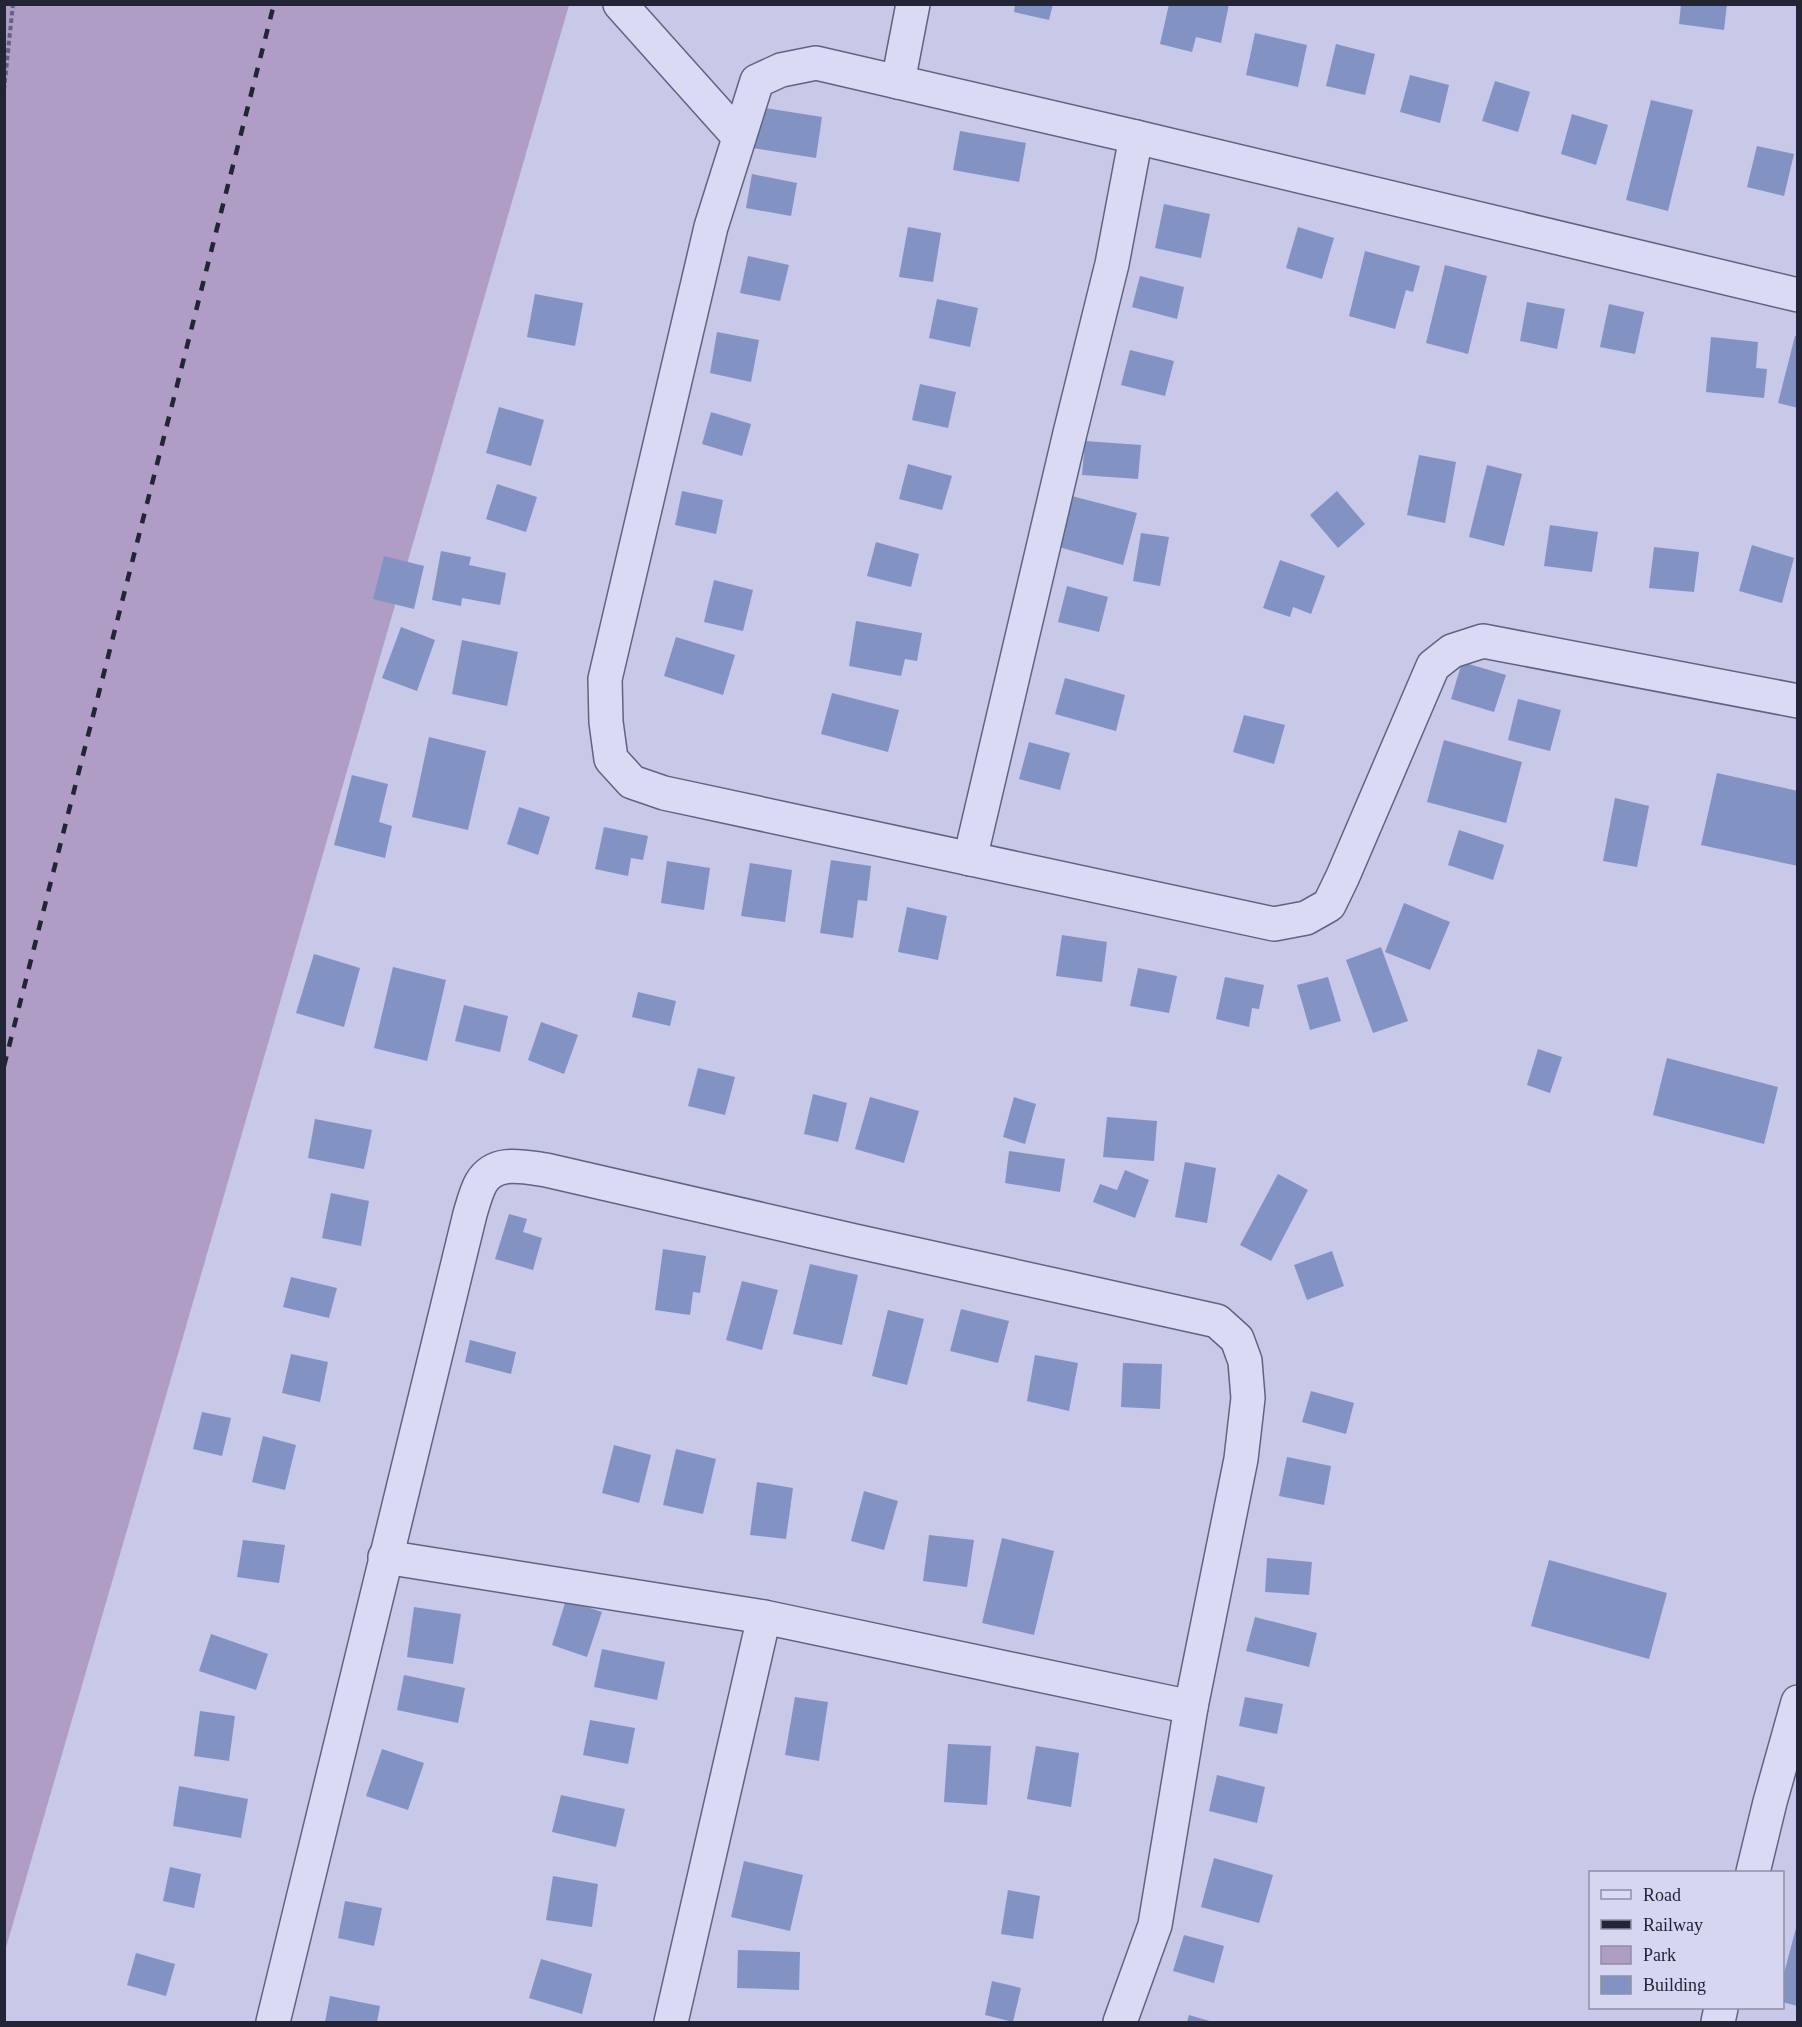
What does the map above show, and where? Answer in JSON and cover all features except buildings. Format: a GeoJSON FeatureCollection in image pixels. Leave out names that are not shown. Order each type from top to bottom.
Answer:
{"type":"FeatureCollection","features":[{"type":"Feature","properties":{"kind":"street"},"geometry":{"type":"LineString","coordinates":[[620,4],[739,137]]}},
{"type":"Feature","properties":{"kind":"street"},"geometry":{"type":"LineString","coordinates":[[898,82],[914,4]]}},
{"type":"Feature","properties":{"kind":"street"},"geometry":{"type":"LineString","coordinates":[[1797,295],[816,63],[782,70],[757,81],[711,227],[604,679],[611,759],[633,782],[664,793],[1274,924],[1305,918],[1329,905],[1348,866],[1433,666],[1452,651],[1483,641],[1797,701]]}},
{"type":"Feature","properties":{"kind":"street"},"geometry":{"type":"LineString","coordinates":[[970,859],[1112,264],[1136,137]]}},
{"type":"Feature","properties":{"kind":"street"},"geometry":{"type":"LineString","coordinates":[[273,2022],[470,1214],[482,1181],[495,1168],[514,1166],[546,1170],[855,1242],[1217,1322],[1237,1339],[1245,1361],[1248,1398],[1241,1459],[1191,1707],[1155,1924],[1120,2022]]}},
{"type":"Feature","properties":{"kind":"street"},"geometry":{"type":"LineString","coordinates":[[385,1557],[764,1617],[1191,1707]]}},
{"type":"Feature","properties":{"kind":"street"},"geometry":{"type":"LineString","coordinates":[[671,2022],[764,1617]]}},
{"type":"Feature","properties":{"kind":"street"},"geometry":{"type":"LineString","coordinates":[[1753,1871],[1797,1702]]}},
{"type":"Feature","properties":{"kind":"path"},"geometry":{"type":"LineString","coordinates":[[4,90],[13,4]]}},
{"type":"Feature","properties":{"kind":"green space"},"geometry":{"type":"Polygon","coordinates":[[[5,5],[569,5],[5,1951],[5,5]]]}},
{"type":"Feature","properties":{"kind":"railway"},"geometry":{"type":"LineString","coordinates":[[4,1066],[274,4]]}}]}
